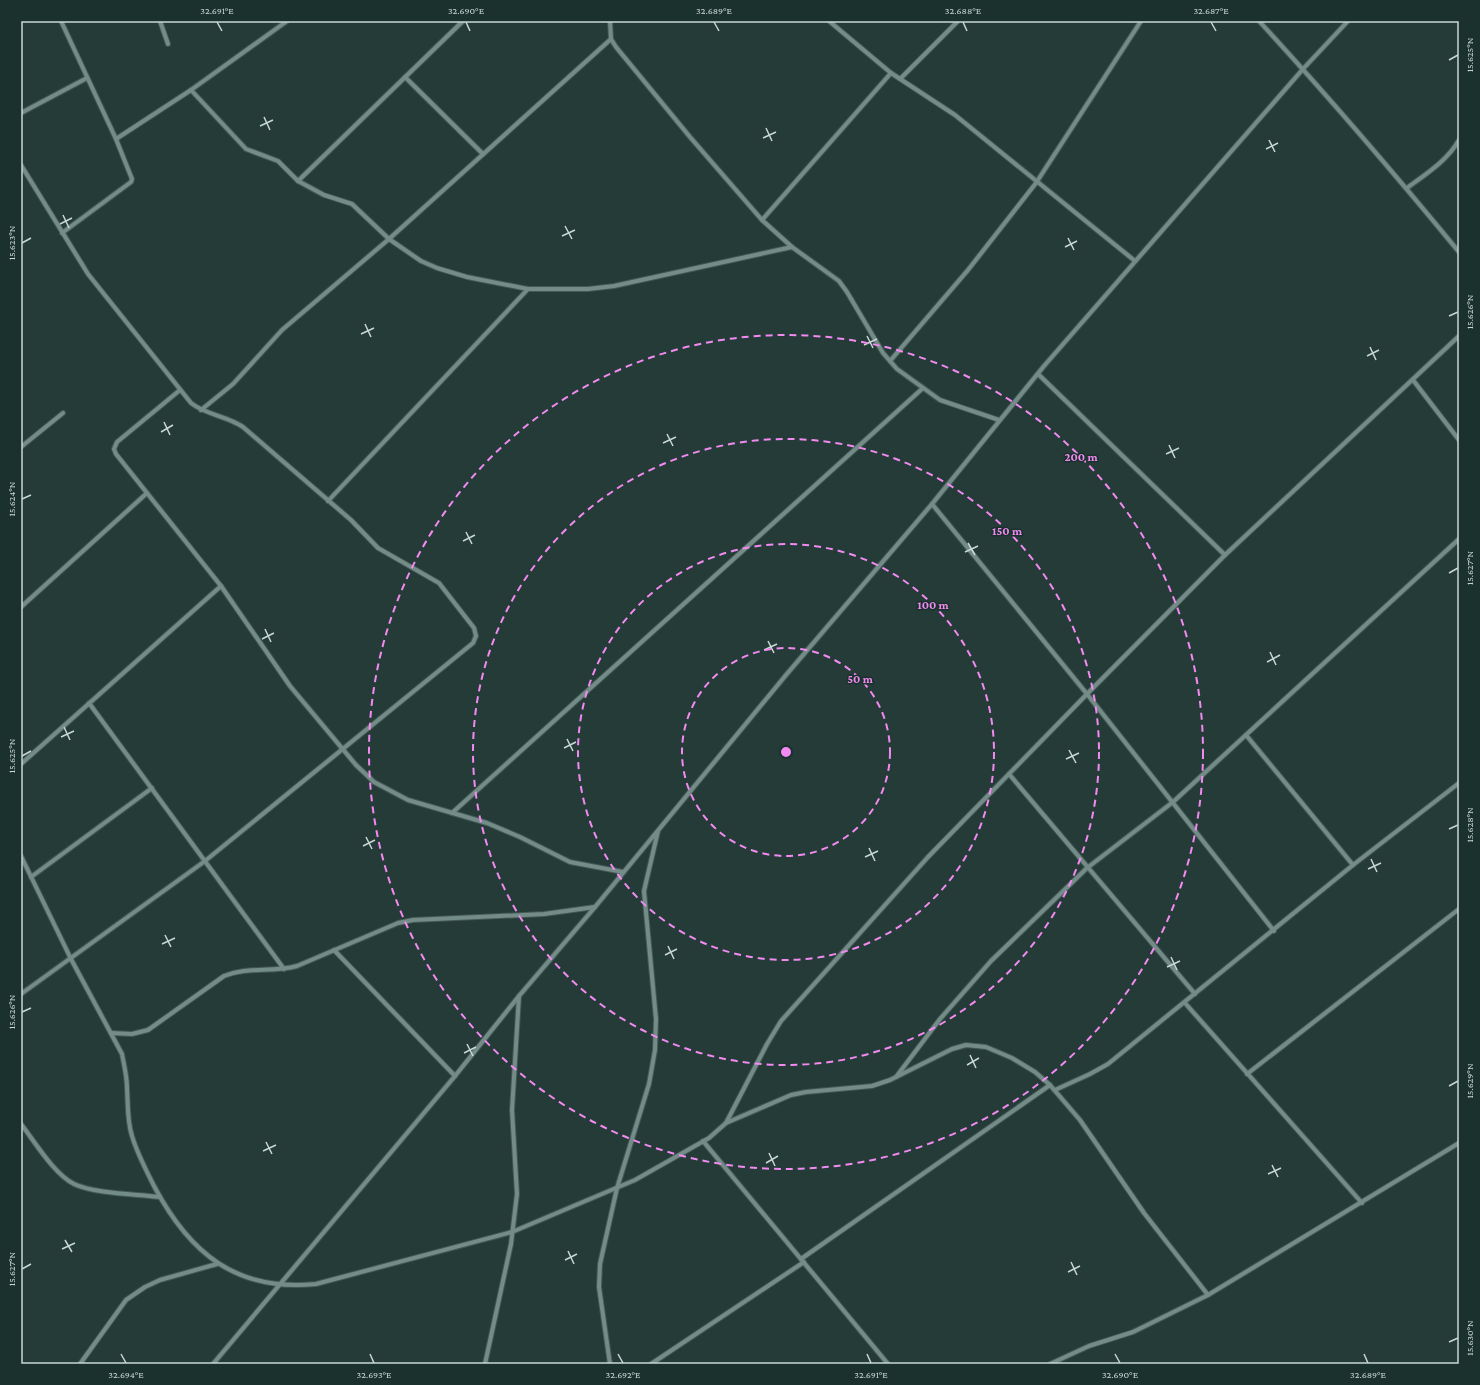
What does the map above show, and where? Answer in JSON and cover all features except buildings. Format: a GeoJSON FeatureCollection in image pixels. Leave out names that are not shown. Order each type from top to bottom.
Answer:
{"type":"FeatureCollection","features":[{"type":"Feature","properties":{"kind":"street"},"geometry":{"type":"LineString","coordinates":[[61,21],[116,139],[131,175],[131,182],[62,233]]}},
{"type":"Feature","properties":{"kind":"street"},"geometry":{"type":"LineString","coordinates":[[160,21],[168,44]]}},
{"type":"Feature","properties":{"kind":"street"},"geometry":{"type":"LineString","coordinates":[[116,139],[191,90],[287,21]]}},
{"type":"Feature","properties":{"kind":"street"},"geometry":{"type":"LineString","coordinates":[[298,181],[463,21]]}},
{"type":"Feature","properties":{"kind":"street"},"geometry":{"type":"LineString","coordinates":[[610,21],[611,39],[616,47],[690,137],[762,220],[792,247],[839,281],[883,353],[897,369],[940,400],[999,420]]}},
{"type":"Feature","properties":{"kind":"street"},"geometry":{"type":"LineString","coordinates":[[830,21],[891,72],[955,115],[1036,183],[1135,262]]}},
{"type":"Feature","properties":{"kind":"street"},"geometry":{"type":"LineString","coordinates":[[901,78],[958,21]]}},
{"type":"Feature","properties":{"kind":"street"},"geometry":{"type":"LineString","coordinates":[[890,361],[968,270],[1036,183],[1141,21]]}},
{"type":"Feature","properties":{"kind":"street"},"geometry":{"type":"LineString","coordinates":[[1259,21],[1407,188],[1459,252]]}},
{"type":"Feature","properties":{"kind":"street"},"geometry":{"type":"LineString","coordinates":[[213,1364],[455,1076],[519,996],[595,907],[786,675],[932,504],[999,420],[1303,69],[1348,21]]}},
{"type":"Feature","properties":{"kind":"street"},"geometry":{"type":"LineString","coordinates":[[201,410],[233,384],[282,330],[389,239],[611,39]]}},
{"type":"Feature","properties":{"kind":"street"},"geometry":{"type":"LineString","coordinates":[[762,220],[891,72]]}},
{"type":"Feature","properties":{"kind":"street"},"geometry":{"type":"LineString","coordinates":[[405,77],[483,154]]}},
{"type":"Feature","properties":{"kind":"street"},"geometry":{"type":"LineString","coordinates":[[21,113],[87,78]]}},
{"type":"Feature","properties":{"kind":"street"},"geometry":{"type":"LineString","coordinates":[[191,90],[246,150],[278,161],[298,181],[324,195],[352,204],[389,239],[422,261],[437,268],[467,277],[528,289],[588,290],[614,286],[792,247]]}},
{"type":"Feature","properties":{"kind":"street"},"geometry":{"type":"LineString","coordinates":[[1407,188],[1435,167],[1452,150],[1459,140]]}},
{"type":"Feature","properties":{"kind":"street"},"geometry":{"type":"LineString","coordinates":[[21,165],[88,274],[191,403],[201,410],[232,420],[243,427],[351,520],[378,548],[439,583],[474,628],[476,636],[473,643],[205,861],[21,994]]}},
{"type":"Feature","properties":{"kind":"street"},"geometry":{"type":"LineString","coordinates":[[328,501],[528,289]]}},
{"type":"Feature","properties":{"kind":"street"},"geometry":{"type":"LineString","coordinates":[[726,1123],[767,1044],[781,1021],[928,857],[1225,555],[1459,336]]}},
{"type":"Feature","properties":{"kind":"street"},"geometry":{"type":"LineString","coordinates":[[1038,374],[1225,555]]}},
{"type":"Feature","properties":{"kind":"street"},"geometry":{"type":"LineString","coordinates":[[1413,380],[1459,440]]}},
{"type":"Feature","properties":{"kind":"street"},"geometry":{"type":"LineString","coordinates":[[452,813],[923,388]]}},
{"type":"Feature","properties":{"kind":"street"},"geometry":{"type":"LineString","coordinates":[[180,390],[117,442],[114,449],[116,454],[221,586],[290,686],[356,765],[374,782],[408,800],[487,824],[520,837],[570,862],[623,872]]}},
{"type":"Feature","properties":{"kind":"street"},"geometry":{"type":"LineString","coordinates":[[21,447],[63,413]]}},
{"type":"Feature","properties":{"kind":"street"},"geometry":{"type":"LineString","coordinates":[[21,607],[147,493]]}},
{"type":"Feature","properties":{"kind":"street"},"geometry":{"type":"LineString","coordinates":[[932,504],[1087,694],[1274,931]]}},
{"type":"Feature","properties":{"kind":"street"},"geometry":{"type":"LineString","coordinates":[[896,1077],[940,1019],[991,961],[1087,868],[1173,802],[1459,539]]}},
{"type":"Feature","properties":{"kind":"street"},"geometry":{"type":"LineString","coordinates":[[21,764],[221,586]]}},
{"type":"Feature","properties":{"kind":"street"},"geometry":{"type":"LineString","coordinates":[[89,703],[284,969]]}},
{"type":"Feature","properties":{"kind":"street"},"geometry":{"type":"LineString","coordinates":[[1246,735],[1354,865]]}},
{"type":"Feature","properties":{"kind":"street"},"geometry":{"type":"LineString","coordinates":[[1009,774],[1195,994]]}},
{"type":"Feature","properties":{"kind":"street"},"geometry":{"type":"LineString","coordinates":[[1055,1090],[1108,1064],[1354,865],[1459,783]]}},
{"type":"Feature","properties":{"kind":"street"},"geometry":{"type":"LineString","coordinates":[[31,877],[152,788]]}},
{"type":"Feature","properties":{"kind":"street"},"geometry":{"type":"LineString","coordinates":[[610,1364],[599,1287],[600,1264],[617,1188],[649,1084],[655,1050],[656,1019],[644,891],[659,829]]}},
{"type":"Feature","properties":{"kind":"street"},"geometry":{"type":"LineString","coordinates":[[21,856],[71,959],[111,1033],[123,1060],[132,1136],[146,1170],[160,1197],[184,1234],[217,1264],[230,1272],[249,1278],[281,1284],[298,1286],[316,1284],[512,1232],[617,1188],[704,1141],[726,1123],[791,1095],[806,1092],[872,1086],[896,1077],[952,1049],[966,1045],[986,1046],[1012,1058],[1035,1072],[1055,1090],[1080,1120],[1144,1213],[1208,1295]]}},
{"type":"Feature","properties":{"kind":"street"},"geometry":{"type":"LineString","coordinates":[[111,1033],[132,1034],[148,1030],[224,976],[235,971],[253,969],[284,969],[296,966],[398,922],[544,914],[595,907]]}},
{"type":"Feature","properties":{"kind":"street"},"geometry":{"type":"LineString","coordinates":[[1248,1074],[1459,909]]}},
{"type":"Feature","properties":{"kind":"street"},"geometry":{"type":"LineString","coordinates":[[334,950],[455,1076]]}},
{"type":"Feature","properties":{"kind":"street"},"geometry":{"type":"LineString","coordinates":[[485,1364],[512,1232],[517,1194],[512,1110],[519,996]]}},
{"type":"Feature","properties":{"kind":"street"},"geometry":{"type":"LineString","coordinates":[[1185,1003],[1287,1116],[1362,1203]]}},
{"type":"Feature","properties":{"kind":"street"},"geometry":{"type":"LineString","coordinates":[[651,1364],[803,1261],[1050,1085]]}},
{"type":"Feature","properties":{"kind":"street"},"geometry":{"type":"LineString","coordinates":[[21,1124],[60,1173],[74,1184],[90,1189],[160,1197]]}},
{"type":"Feature","properties":{"kind":"street"},"geometry":{"type":"LineString","coordinates":[[704,1141],[888,1364]]}},
{"type":"Feature","properties":{"kind":"street"},"geometry":{"type":"LineString","coordinates":[[1050,1364],[1089,1346],[1133,1332],[1208,1295],[1459,1143]]}},
{"type":"Feature","properties":{"kind":"street"},"geometry":{"type":"LineString","coordinates":[[80,1364],[126,1300],[145,1287],[160,1280],[217,1264]]}}]}
